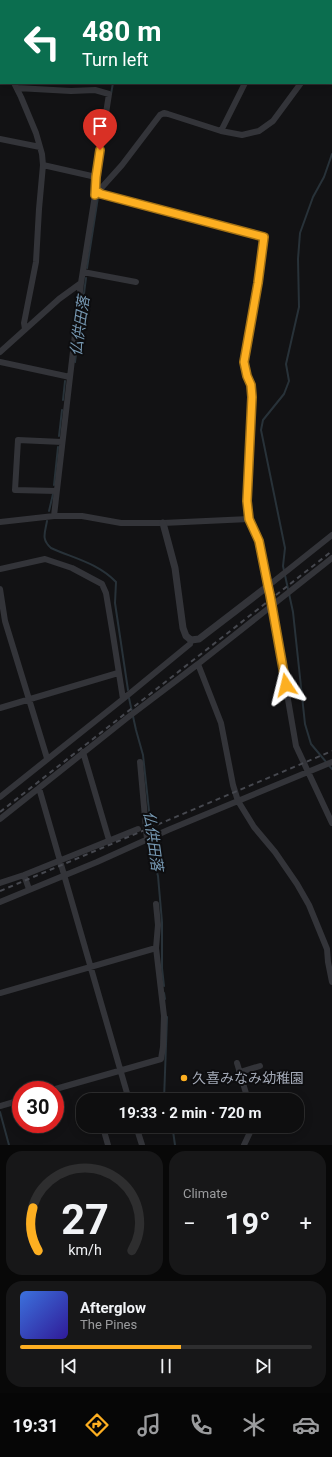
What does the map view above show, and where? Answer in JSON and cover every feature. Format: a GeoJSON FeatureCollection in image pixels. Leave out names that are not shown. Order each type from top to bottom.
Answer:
{"type":"FeatureCollection","features":[{"type":"Feature","properties":{"kind":"street"},"geometry":{"type":"LineString","coordinates":[[95,90],[96,84]]}},
{"type":"Feature","properties":{"kind":"street"},"geometry":{"type":"LineString","coordinates":[[221,131],[244,84]]}},
{"type":"Feature","properties":{"kind":"street"},"geometry":{"type":"LineString","coordinates":[[96,193],[122,165],[160,116],[164,113],[221,131],[242,135],[259,130],[273,121],[300,84]]}},
{"type":"Feature","properties":{"kind":"street"},"geometry":{"type":"LineString","coordinates":[[25,329],[24,323],[36,262],[43,165],[36,133],[15,86],[71,91],[95,90],[109,94],[96,177],[96,193],[81,283],[54,516]]}},
{"type":"Feature","properties":{"kind":"street"},"geometry":{"type":"LineString","coordinates":[[0,139],[40,147]]}},
{"type":"Feature","properties":{"kind":"street"},"geometry":{"type":"LineString","coordinates":[[43,165],[96,177]]}},
{"type":"Feature","properties":{"kind":"street"},"geometry":{"type":"LineString","coordinates":[[96,193],[264,237],[258,283],[244,362],[247,376],[251,385],[252,397],[247,501],[249,519],[259,541],[272,606],[296,746],[332,823]]}},
{"type":"Feature","properties":{"kind":"street"},"geometry":{"type":"LineString","coordinates":[[83,272],[136,282]]}},
{"type":"Feature","properties":{"kind":"street"},"geometry":{"type":"LineString","coordinates":[[0,352],[59,299],[81,283]]}},
{"type":"Feature","properties":{"kind":"street"},"geometry":{"type":"LineString","coordinates":[[0,362],[70,377]]}},
{"type":"Feature","properties":{"kind":"street"},"geometry":{"type":"LineString","coordinates":[[56,491],[15,490],[18,440],[62,442]]}},
{"type":"Feature","properties":{"kind":"street"},"geometry":{"type":"LineString","coordinates":[[0,522],[54,516],[82,516],[121,523],[163,523],[249,519]]}},
{"type":"Feature","properties":{"kind":"street"},"geometry":{"type":"LineString","coordinates":[[163,523],[175,568],[184,628],[186,636],[191,640],[199,639],[332,535]]}},
{"type":"Feature","properties":{"kind":"street"},"geometry":{"type":"LineString","coordinates":[[0,819],[83,752],[198,664],[332,558]]}},
{"type":"Feature","properties":{"kind":"street"},"geometry":{"type":"LineString","coordinates":[[0,569],[45,559],[72,568],[102,584],[106,593],[123,699]]}},
{"type":"Feature","properties":{"kind":"street"},"geometry":{"type":"LineString","coordinates":[[0,589],[5,621],[47,758]]}},
{"type":"Feature","properties":{"kind":"street"},"geometry":{"type":"LineString","coordinates":[[0,797],[190,644],[191,640]]}},
{"type":"Feature","properties":{"kind":"street"},"geometry":{"type":"LineString","coordinates":[[198,664],[221,723],[233,784],[238,801],[254,828],[275,852],[297,884],[309,905],[327,949],[332,982]]}},
{"type":"Feature","properties":{"kind":"street"},"geometry":{"type":"LineString","coordinates":[[0,708],[118,674]]}},
{"type":"Feature","properties":{"kind":"street"},"geometry":{"type":"LineString","coordinates":[[83,752],[109,840]]}},
{"type":"Feature","properties":{"kind":"street"},"geometry":{"type":"LineString","coordinates":[[140,762],[150,839]]}},
{"type":"Feature","properties":{"kind":"street"},"geometry":{"type":"LineString","coordinates":[[0,902],[331,762]]}},
{"type":"Feature","properties":{"kind":"street"},"geometry":{"type":"LineString","coordinates":[[39,788],[127,1093]]}},
{"type":"Feature","properties":{"kind":"street"},"geometry":{"type":"LineString","coordinates":[[0,883],[24,875],[138,829]]}},
{"type":"Feature","properties":{"kind":"street"},"geometry":{"type":"LineString","coordinates":[[24,875],[29,889]]}},
{"type":"Feature","properties":{"kind":"street"},"geometry":{"type":"LineString","coordinates":[[64,1086],[161,1059],[164,1016],[156,948],[158,925],[156,904]]}},
{"type":"Feature","properties":{"kind":"street"},"geometry":{"type":"LineString","coordinates":[[0,993],[156,948]]}},
{"type":"Feature","properties":{"kind":"street"},"geometry":{"type":"LineString","coordinates":[[237,1063],[246,1093]]}},
{"type":"Feature","properties":{"kind":"street"},"geometry":{"type":"LineString","coordinates":[[240,1072],[260,1066]]}},
{"type":"Feature","properties":{"kind":"street"},"geometry":{"type":"LineString","coordinates":[[0,1106],[12,1103]]}},
{"type":"Feature","properties":{"kind":"street"},"geometry":{"type":"LineString","coordinates":[[105,1133],[108,1145]]}},
{"type":"Feature","properties":{"kind":"street"},"geometry":{"type":"LineString","coordinates":[[138,1133],[142,1145]]}},
{"type":"Feature","properties":{"kind":"street"},"geometry":{"type":"LineString","coordinates":[[244,1145],[250,1133]]}},
{"type":"Feature","properties":{"kind":"waterway","name":"仏供田落"},"geometry":{"type":"LineString","coordinates":[[111,94],[113,84]]}},
{"type":"Feature","properties":{"kind":"waterway"},"geometry":{"type":"LineString","coordinates":[[332,154],[324,177],[313,197],[300,233],[298,259],[299,307],[286,364],[289,381],[284,394],[263,420],[261,430],[285,548],[283,566],[293,612],[305,724],[311,744],[332,769]]}},
{"type":"Feature","properties":{"kind":"waterway","name":"仏供田落"},"geometry":{"type":"LineString","coordinates":[[87,268],[98,197]]}},
{"type":"Feature","properties":{"kind":"waterway","name":"仏供田落"},"geometry":{"type":"LineString","coordinates":[[75,362],[86,278]]}},
{"type":"Feature","properties":{"kind":"waterway","name":"仏供田落"},"geometry":{"type":"LineString","coordinates":[[63,400],[65,381]]}},
{"type":"Feature","properties":{"kind":"waterway","name":"仏供田落"},"geometry":{"type":"LineString","coordinates":[[59,436],[62,410]]}},
{"type":"Feature","properties":{"kind":"waterway","name":"仏供田落"},"geometry":{"type":"LineString","coordinates":[[54,485],[58,447]]}},
{"type":"Feature","properties":{"kind":"waterway","name":"仏供田落"},"geometry":{"type":"LineString","coordinates":[[49,511],[53,494]]}},
{"type":"Feature","properties":{"kind":"waterway","name":"仏供田落"},"geometry":{"type":"LineString","coordinates":[[47,521],[45,539],[51,548],[101,570],[116,582],[115,603],[128,690]]}},
{"type":"Feature","properties":{"kind":"waterway","name":"仏供田落"},"geometry":{"type":"LineString","coordinates":[[129,698],[143,755],[153,858],[158,876],[162,922],[162,968],[164,986]]}},
{"type":"Feature","properties":{"kind":"waterway","name":"仏供田落"},"geometry":{"type":"LineString","coordinates":[[164,993],[165,999]]}},
{"type":"Feature","properties":{"kind":"waterway","name":"仏供田落"},"geometry":{"type":"LineString","coordinates":[[164,1093],[167,1017]]}},
{"type":"Feature","properties":{"kind":"waterway"},"geometry":{"type":"LineString","coordinates":[[0,1112],[9,1145]]}},
{"type":"Feature","properties":{"kind":"waterway","name":"仏供田落"},"geometry":{"type":"LineString","coordinates":[[173,1133],[175,1145]]}},
{"type":"Feature","properties":{"kind":"railway"},"geometry":{"type":"LineString","coordinates":[[0,812],[332,551]]}},
{"type":"Feature","properties":{"kind":"railway"},"geometry":{"type":"LineString","coordinates":[[0,891],[332,751]]}},
{"type":"Feature","properties":{"kind":"place","name":"久喜みなみ幼稚園"},"geometry":{"type":"Point","coordinates":[184,1078]}},
{"type":"Feature","properties":{"kind":"route"},"geometry":{"type":"LineString","coordinates":[[100,150],[95,195],[98,192],[264,237],[258,283],[244,362],[247,376],[251,385],[252,397],[247,501],[249,519],[259,541],[286,685]]}}]}
